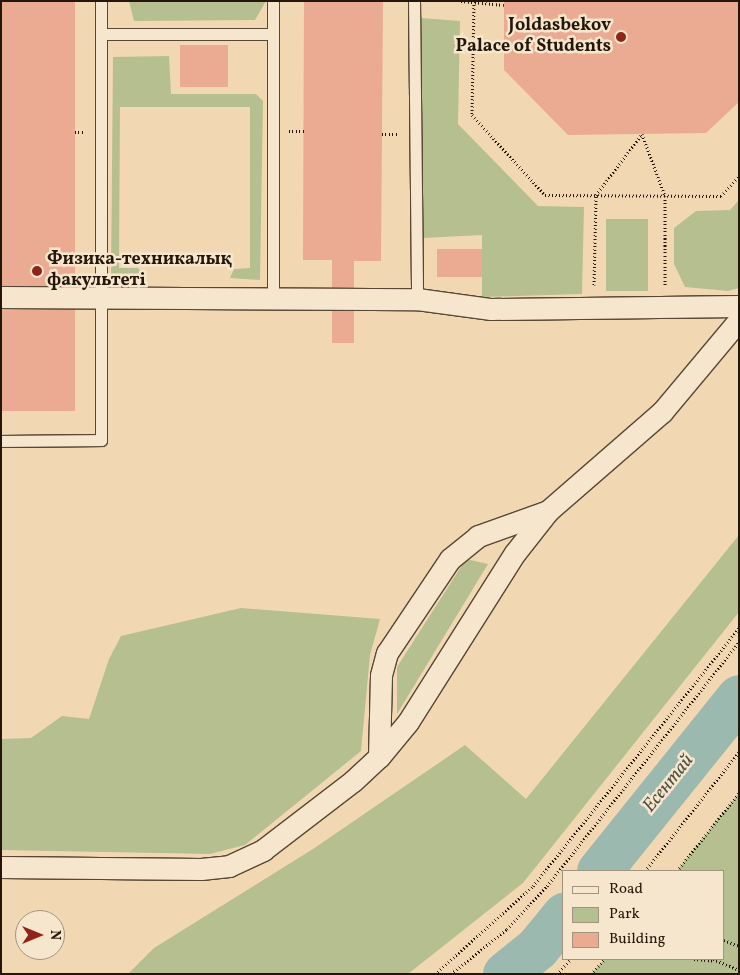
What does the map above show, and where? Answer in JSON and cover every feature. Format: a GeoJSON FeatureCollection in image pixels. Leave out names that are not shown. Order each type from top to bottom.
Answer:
{"type":"FeatureCollection","features":[{"type":"Feature","properties":{"kind":"street"},"geometry":{"type":"LineString","coordinates":[[1,297],[417,299],[491,309],[739,306]]}},
{"type":"Feature","properties":{"kind":"street"},"geometry":{"type":"LineString","coordinates":[[1,867],[201,869],[229,866],[263,850],[353,781],[379,757],[408,722],[515,553],[548,511],[662,412],[739,320]]}},
{"type":"Feature","properties":{"kind":"street"},"geometry":{"type":"LineString","coordinates":[[379,757],[381,675],[387,653],[450,559],[478,536],[548,511]]}},
{"type":"Feature","properties":{"kind":"lane"},"geometry":{"type":"LineString","coordinates":[[1,441],[101,440],[101,1]]}},
{"type":"Feature","properties":{"kind":"lane"},"geometry":{"type":"LineString","coordinates":[[274,1],[274,298]]}},
{"type":"Feature","properties":{"kind":"lane"},"geometry":{"type":"LineString","coordinates":[[414,1],[417,299]]}},
{"type":"Feature","properties":{"kind":"lane"},"geometry":{"type":"LineString","coordinates":[[101,34],[274,34]]}},
{"type":"Feature","properties":{"kind":"path"},"geometry":{"type":"LineString","coordinates":[[461,1],[504,4]]}},
{"type":"Feature","properties":{"kind":"path"},"geometry":{"type":"LineString","coordinates":[[474,3],[472,114],[545,195],[721,196],[739,176]]}},
{"type":"Feature","properties":{"kind":"path"},"geometry":{"type":"LineString","coordinates":[[594,308],[596,195],[642,134],[665,196],[665,307]]}},
{"type":"Feature","properties":{"kind":"path"},"geometry":{"type":"LineString","coordinates":[[435,974],[534,886],[739,628]]}},
{"type":"Feature","properties":{"kind":"path"},"geometry":{"type":"LineString","coordinates":[[451,974],[507,929],[546,886],[739,642]]}},
{"type":"Feature","properties":{"kind":"path"},"geometry":{"type":"LineString","coordinates":[[645,870],[739,752]]}},
{"type":"Feature","properties":{"kind":"path"},"geometry":{"type":"LineString","coordinates":[[678,870],[739,793]]}},
{"type":"Feature","properties":{"kind":"path"},"geometry":{"type":"LineString","coordinates":[[725,940],[739,946]]}},
{"type":"Feature","properties":{"kind":"path"},"geometry":{"type":"LineString","coordinates":[[557,974],[571,960]]}},
{"type":"Feature","properties":{"kind":"path"},"geometry":{"type":"LineString","coordinates":[[591,974],[604,960]]}},
{"type":"Feature","properties":{"kind":"path"},"geometry":{"type":"LineString","coordinates":[[714,960],[739,970]]}},
{"type":"Feature","properties":{"kind":"green space"},"geometry":{"type":"Polygon","coordinates":[[[129,1],[266,1],[255,20],[134,21],[129,1]]]}},
{"type":"Feature","properties":{"kind":"green space"},"geometry":{"type":"Polygon","coordinates":[[[421,18],[460,21],[458,124],[538,206],[584,207],[582,294],[482,297],[482,235],[423,238],[421,18]]]}},
{"type":"Feature","properties":{"kind":"green space"},"geometry":{"type":"Polygon","coordinates":[[[169,56],[171,94],[256,94],[263,101],[260,280],[230,278],[234,269],[250,268],[250,107],[120,107],[119,268],[138,268],[145,278],[111,278],[113,57],[169,56]]]}},
{"type":"Feature","properties":{"kind":"green space"},"geometry":{"type":"Polygon","coordinates":[[[739,200],[739,288],[728,291],[685,287],[674,264],[674,228],[696,211],[730,210],[739,200]]]}},
{"type":"Feature","properties":{"kind":"green space"},"geometry":{"type":"Polygon","coordinates":[[[606,219],[648,219],[648,291],[606,291],[606,219]]]}},
{"type":"Feature","properties":{"kind":"green space"},"geometry":{"type":"Polygon","coordinates":[[[739,535],[739,612],[523,883],[408,974],[128,974],[154,948],[313,849],[465,745],[526,799],[739,535]]]}},
{"type":"Feature","properties":{"kind":"green space"},"geometry":{"type":"Polygon","coordinates":[[[466,559],[488,564],[397,714],[397,667],[466,559]]]}},
{"type":"Feature","properties":{"kind":"green space"},"geometry":{"type":"Polygon","coordinates":[[[241,608],[380,619],[370,655],[361,751],[245,845],[210,854],[1,850],[1,739],[31,738],[62,716],[89,719],[109,659],[121,636],[241,608]]]}},
{"type":"Feature","properties":{"kind":"green space"},"geometry":{"type":"Polygon","coordinates":[[[739,793],[739,974],[591,974],[604,960],[725,960],[725,870],[678,870],[739,793]]]}},
{"type":"Feature","properties":{"kind":"building","name":"Физика-техникалық факультеті"},"geometry":{"type":"Polygon","coordinates":[[[1,1],[75,1],[75,411],[1,411],[1,1]]]}},
{"type":"Feature","properties":{"kind":"building"},"geometry":{"type":"Polygon","coordinates":[[[304,1],[383,1],[381,261],[354,261],[354,343],[332,343],[332,260],[303,260],[304,1]]]}},
{"type":"Feature","properties":{"kind":"building","name":"Joldasbekov Palace of Students"},"geometry":{"type":"Polygon","coordinates":[[[504,1],[739,1],[739,102],[706,133],[568,135],[504,70],[504,1]]]}},
{"type":"Feature","properties":{"kind":"building"},"geometry":{"type":"Polygon","coordinates":[[[180,45],[228,45],[228,87],[180,87],[180,45]]]}},
{"type":"Feature","properties":{"kind":"building"},"geometry":{"type":"Polygon","coordinates":[[[437,249],[482,249],[482,277],[437,277],[437,249]]]}},
{"type":"Feature","properties":{"kind":"waterway","name":"Есентай"},"geometry":{"type":"LineString","coordinates":[[600,870],[739,697]]}},
{"type":"Feature","properties":{"kind":"waterway","name":"Есентай"},"geometry":{"type":"LineString","coordinates":[[505,974],[537,948],[562,917]]}},
{"type":"Feature","properties":{"kind":"place","name":"Joldasbekov Palace of Students"},"geometry":{"type":"Point","coordinates":[621,37]}},
{"type":"Feature","properties":{"kind":"place","name":"Физика-техникалық факультеті"},"geometry":{"type":"Point","coordinates":[37,271]}}]}
